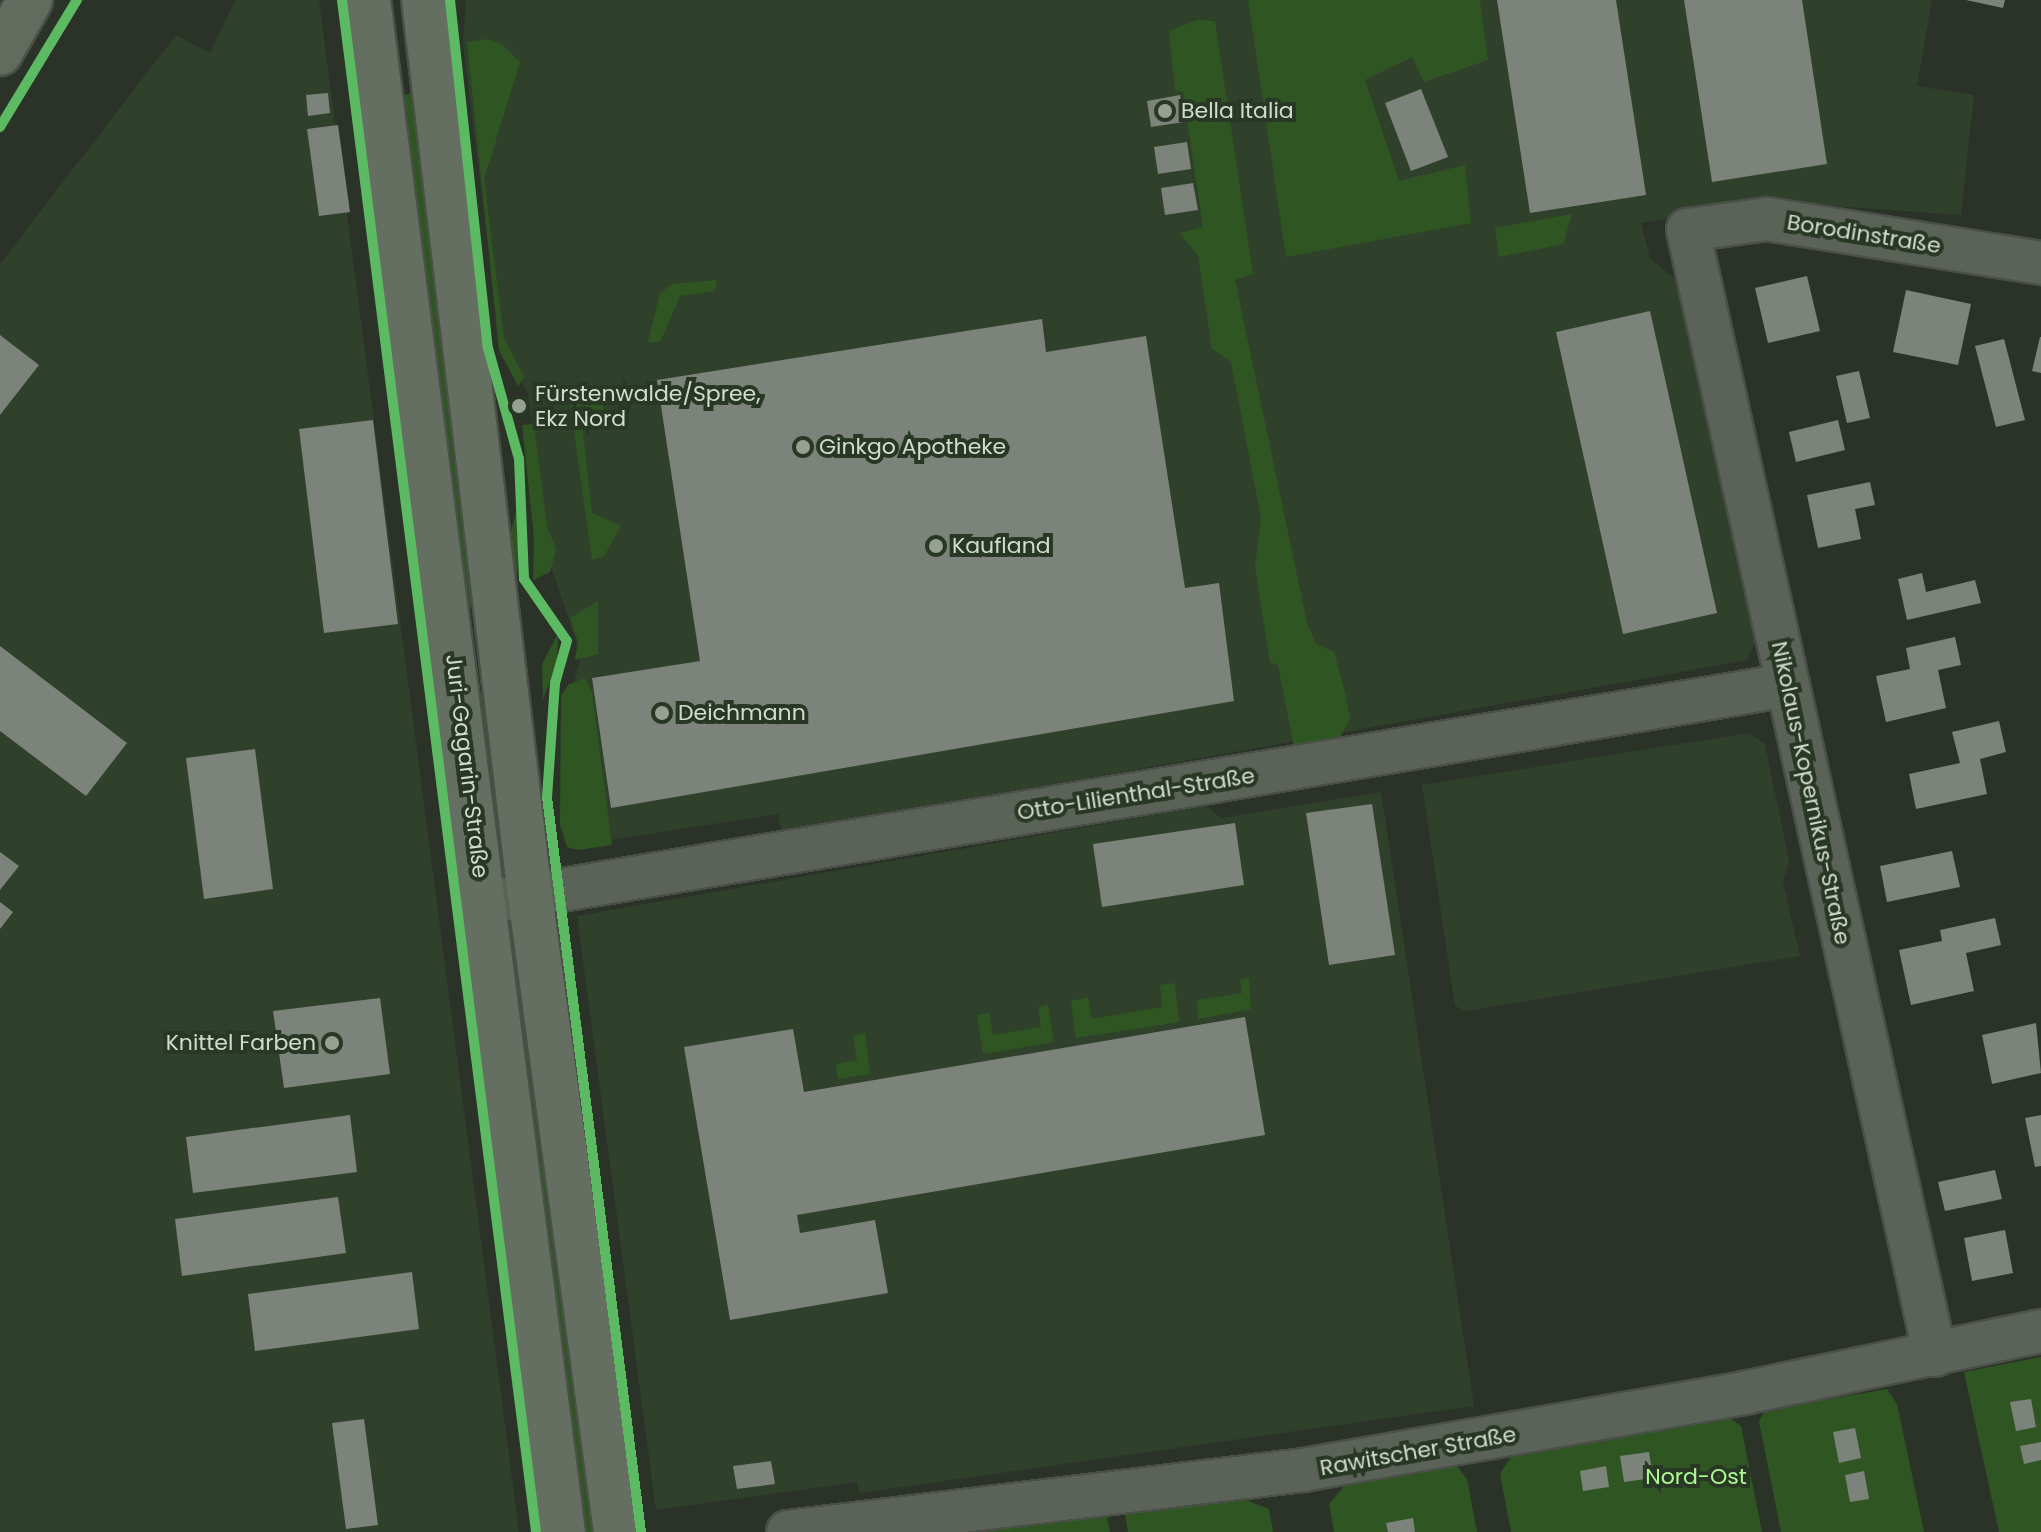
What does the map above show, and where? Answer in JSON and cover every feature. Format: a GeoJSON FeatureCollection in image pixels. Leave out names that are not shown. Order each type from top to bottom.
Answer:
{"type":"FeatureCollection","features":[{"type":"Feature","properties":{"kind":"main road"},"geometry":{"type":"LineString","coordinates":[[0,29],[12,0]]}},
{"type":"Feature","properties":{"kind":"main road"},"geometry":{"type":"LineString","coordinates":[[0,53],[30,0]]}},
{"type":"Feature","properties":{"kind":"street","name":"Juri-Gagarin-Straße"},"geometry":{"type":"LineString","coordinates":[[368,0],[563,1532]]}},
{"type":"Feature","properties":{"kind":"street"},"geometry":{"type":"LineString","coordinates":[[424,0],[530,895],[616,1532]]}},
{"type":"Feature","properties":{"kind":"street","name":"Borodinstraße"},"geometry":{"type":"LineString","coordinates":[[1688,230],[1767,219],[2041,263]]}},
{"type":"Feature","properties":{"kind":"street","name":"Nikolaus-Kopernikus-Straße"},"geometry":{"type":"LineString","coordinates":[[1688,230],[1935,1355]]}},
{"type":"Feature","properties":{"kind":"street","name":"Otto-Lilienthal-Straße"},"geometry":{"type":"LineString","coordinates":[[484,903],[1788,685]]}},
{"type":"Feature","properties":{"kind":"street","name":"Rawitscher Straße"},"geometry":{"type":"LineString","coordinates":[[788,1532],[1303,1470],[1935,1355],[2041,1331]]}},
{"type":"Feature","properties":{"kind":"shaded area"},"geometry":{"type":"Polygon","coordinates":[[[235,0],[319,0],[519,1532],[0,1532],[0,264],[176,35],[210,53],[235,0]]]}},
{"type":"Feature","properties":{"kind":"shaded area"},"geometry":{"type":"Polygon","coordinates":[[[466,0],[1932,0],[1917,86],[1974,95],[1961,215],[1765,201],[1641,223],[1650,259],[1679,282],[1757,639],[1747,660],[782,833],[778,814],[590,843],[564,721],[581,656],[550,563],[528,393],[501,347],[463,44],[466,0]]]}},
{"type":"Feature","properties":{"kind":"shaded area"},"geometry":{"type":"Polygon","coordinates":[[[1749,733],[1765,744],[1789,861],[1783,882],[1800,956],[1466,1011],[1455,1006],[1422,785],[1749,733]]]}},
{"type":"Feature","properties":{"kind":"shaded area"},"geometry":{"type":"Polygon","coordinates":[[[1381,792],[1474,1406],[859,1493],[857,1482],[656,1510],[577,916],[1206,806],[1221,818],[1381,792]]]}},
{"type":"Feature","properties":{"kind":"green space"},"geometry":{"type":"Polygon","coordinates":[[[1248,0],[1480,0],[1488,60],[1424,82],[1412,57],[1365,80],[1399,181],[1465,165],[1471,223],[1286,257],[1248,0]]]}},
{"type":"Feature","properties":{"kind":"green space"},"geometry":{"type":"Polygon","coordinates":[[[1197,20],[1215,21],[1253,274],[1235,280],[1307,623],[1316,644],[1334,652],[1345,692],[1350,719],[1337,742],[1294,747],[1278,665],[1270,662],[1255,567],[1261,518],[1231,362],[1212,349],[1198,256],[1180,233],[1203,227],[1183,92],[1175,91],[1169,31],[1197,20]]]}},
{"type":"Feature","properties":{"kind":"green space"},"geometry":{"type":"Polygon","coordinates":[[[488,39],[502,44],[520,62],[484,179],[504,338],[524,377],[518,386],[499,350],[467,42],[488,39]]]}},
{"type":"Feature","properties":{"kind":"green space"},"geometry":{"type":"Polygon","coordinates":[[[414,93],[475,605],[471,607],[464,607],[398,96],[414,93]]]}},
{"type":"Feature","properties":{"kind":"green space"},"geometry":{"type":"Polygon","coordinates":[[[1572,214],[1563,244],[1499,257],[1495,228],[1572,214]]]}},
{"type":"Feature","properties":{"kind":"green space"},"geometry":{"type":"Polygon","coordinates":[[[717,280],[715,291],[680,296],[660,342],[648,342],[660,293],[672,284],[717,280]]]}},
{"type":"Feature","properties":{"kind":"green space"},"geometry":{"type":"Polygon","coordinates":[[[602,389],[604,413],[580,404],[592,513],[621,526],[604,556],[592,560],[569,396],[602,389]]]}},
{"type":"Feature","properties":{"kind":"green space"},"geometry":{"type":"Polygon","coordinates":[[[534,424],[547,526],[556,550],[550,572],[533,580],[534,538],[522,425],[534,424]]]}},
{"type":"Feature","properties":{"kind":"green space"},"geometry":{"type":"Polygon","coordinates":[[[518,503],[520,523],[517,578],[508,545],[518,503]]]}},
{"type":"Feature","properties":{"kind":"green space"},"geometry":{"type":"Polygon","coordinates":[[[598,601],[598,654],[575,660],[578,642],[570,618],[598,601]]]}},
{"type":"Feature","properties":{"kind":"green space"},"geometry":{"type":"Polygon","coordinates":[[[558,634],[557,663],[543,699],[542,664],[558,634]]]}},
{"type":"Feature","properties":{"kind":"green space"},"geometry":{"type":"Polygon","coordinates":[[[585,678],[592,693],[612,845],[578,850],[567,847],[560,825],[561,696],[568,685],[585,678]]]}},
{"type":"Feature","properties":{"kind":"green space"},"geometry":{"type":"Polygon","coordinates":[[[484,694],[509,873],[505,876],[501,876],[475,697],[484,694]]]}},
{"type":"Feature","properties":{"kind":"green space"},"geometry":{"type":"Polygon","coordinates":[[[1249,978],[1251,1009],[1198,1019],[1197,1000],[1242,993],[1240,979],[1249,978]]]}},
{"type":"Feature","properties":{"kind":"green space"},"geometry":{"type":"Polygon","coordinates":[[[1175,983],[1179,1022],[1076,1038],[1071,1001],[1088,997],[1092,1019],[1162,1007],[1160,985],[1175,983]]]}},
{"type":"Feature","properties":{"kind":"green space"},"geometry":{"type":"Polygon","coordinates":[[[527,999],[595,1532],[579,1532],[512,1000],[527,999]]]}},
{"type":"Feature","properties":{"kind":"green space"},"geometry":{"type":"Polygon","coordinates":[[[1048,1005],[1054,1042],[983,1054],[977,1015],[989,1013],[993,1035],[1041,1027],[1038,1007],[1048,1005]]]}},
{"type":"Feature","properties":{"kind":"green space"},"geometry":{"type":"Polygon","coordinates":[[[865,1033],[870,1074],[838,1079],[836,1064],[857,1060],[853,1036],[865,1033]]]}},
{"type":"Feature","properties":{"kind":"green space"},"geometry":{"type":"Polygon","coordinates":[[[2041,1357],[2041,1532],[1999,1532],[1964,1372],[2041,1357]]]}},
{"type":"Feature","properties":{"kind":"green space","name":"Nord-Ost"},"geometry":{"type":"Polygon","coordinates":[[[1887,1389],[1897,1404],[1924,1532],[1781,1532],[1759,1421],[1766,1410],[1887,1389]]]}},
{"type":"Feature","properties":{"kind":"green space","name":"Nord-Ost"},"geometry":{"type":"Polygon","coordinates":[[[1728,1417],[1741,1426],[1762,1532],[1511,1532],[1500,1474],[1512,1455],[1728,1417]]]}},
{"type":"Feature","properties":{"kind":"green space"},"geometry":{"type":"Polygon","coordinates":[[[1456,1465],[1467,1479],[1477,1532],[1334,1532],[1329,1504],[1346,1484],[1456,1465]]]}},
{"type":"Feature","properties":{"kind":"green space"},"geometry":{"type":"Polygon","coordinates":[[[1246,1500],[1269,1509],[1273,1532],[1128,1532],[1125,1514],[1246,1500]]]}},
{"type":"Feature","properties":{"kind":"green space"},"geometry":{"type":"Polygon","coordinates":[[[1107,1516],[1110,1532],[978,1532],[1107,1516]]]}},
{"type":"Feature","properties":{"kind":"building"},"geometry":{"type":"Polygon","coordinates":[[[1497,0],[1616,0],[1646,195],[1530,213],[1497,0]]]}},
{"type":"Feature","properties":{"kind":"building"},"geometry":{"type":"Polygon","coordinates":[[[1684,0],[1802,0],[1827,164],[1712,182],[1684,0]]]}},
{"type":"Feature","properties":{"kind":"building"},"geometry":{"type":"Polygon","coordinates":[[[1966,0],[2005,0],[2003,8],[1966,0]]]}},
{"type":"Feature","properties":{"kind":"building"},"geometry":{"type":"Polygon","coordinates":[[[1421,89],[1448,157],[1411,171],[1385,103],[1421,89]]]}},
{"type":"Feature","properties":{"kind":"building"},"geometry":{"type":"Polygon","coordinates":[[[328,93],[330,113],[308,116],[306,95],[328,93]]]}},
{"type":"Feature","properties":{"kind":"building","name":"Bella Italia"},"geometry":{"type":"Polygon","coordinates":[[[1180,95],[1184,122],[1151,127],[1147,101],[1180,95]]]}},
{"type":"Feature","properties":{"kind":"building"},"geometry":{"type":"Polygon","coordinates":[[[338,125],[350,212],[319,216],[307,129],[338,125]]]}},
{"type":"Feature","properties":{"kind":"building"},"geometry":{"type":"Polygon","coordinates":[[[1187,142],[1191,169],[1158,174],[1154,147],[1187,142]]]}},
{"type":"Feature","properties":{"kind":"building"},"geometry":{"type":"Polygon","coordinates":[[[1193,183],[1198,210],[1165,215],[1161,188],[1193,183]]]}},
{"type":"Feature","properties":{"kind":"building"},"geometry":{"type":"Polygon","coordinates":[[[1807,276],[1820,331],[1768,343],[1755,288],[1807,276]]]}},
{"type":"Feature","properties":{"kind":"building"},"geometry":{"type":"Polygon","coordinates":[[[1906,290],[1971,304],[1958,365],[1893,352],[1906,290]]]}},
{"type":"Feature","properties":{"kind":"building"},"geometry":{"type":"Polygon","coordinates":[[[1650,311],[1717,613],[1623,634],[1556,332],[1650,311]]]}},
{"type":"Feature","properties":{"kind":"building"},"geometry":{"type":"Polygon","coordinates":[[[1042,319],[1046,352],[1146,336],[1185,588],[1219,583],[1234,701],[611,808],[592,678],[700,661],[657,380],[1042,319]]]}},
{"type":"Feature","properties":{"kind":"building"},"geometry":{"type":"Polygon","coordinates":[[[0,335],[39,365],[0,415],[0,335]]]}},
{"type":"Feature","properties":{"kind":"building"},"geometry":{"type":"Polygon","coordinates":[[[2041,337],[2041,373],[2032,371],[2041,337]]]}},
{"type":"Feature","properties":{"kind":"building"},"geometry":{"type":"Polygon","coordinates":[[[2004,339],[2025,420],[1996,427],[1975,346],[2004,339]]]}},
{"type":"Feature","properties":{"kind":"building"},"geometry":{"type":"Polygon","coordinates":[[[1859,371],[1870,418],[1847,423],[1836,376],[1859,371]]]}},
{"type":"Feature","properties":{"kind":"building"},"geometry":{"type":"Polygon","coordinates":[[[373,420],[398,624],[324,633],[299,429],[373,420]]]}},
{"type":"Feature","properties":{"kind":"building"},"geometry":{"type":"Polygon","coordinates":[[[1838,420],[1845,450],[1796,462],[1789,432],[1838,420]]]}},
{"type":"Feature","properties":{"kind":"building"},"geometry":{"type":"Polygon","coordinates":[[[1870,482],[1875,505],[1855,509],[1861,539],[1818,548],[1807,495],[1870,482]]]}},
{"type":"Feature","properties":{"kind":"building"},"geometry":{"type":"Polygon","coordinates":[[[1922,573],[1926,592],[1975,580],[1981,603],[1907,620],[1898,579],[1922,573]]]}},
{"type":"Feature","properties":{"kind":"building"},"geometry":{"type":"Polygon","coordinates":[[[1955,637],[1961,665],[1938,670],[1946,708],[1886,722],[1876,676],[1910,669],[1906,648],[1955,637]]]}},
{"type":"Feature","properties":{"kind":"building"},"geometry":{"type":"Polygon","coordinates":[[[0,646],[127,743],[86,796],[0,731],[0,646]]]}},
{"type":"Feature","properties":{"kind":"building"},"geometry":{"type":"Polygon","coordinates":[[[1999,721],[2006,752],[1980,759],[1987,794],[1916,809],[1909,774],[1960,763],[1952,732],[1999,721]]]}},
{"type":"Feature","properties":{"kind":"building"},"geometry":{"type":"Polygon","coordinates":[[[255,749],[273,889],[204,899],[186,758],[255,749]]]}},
{"type":"Feature","properties":{"kind":"building"},"geometry":{"type":"Polygon","coordinates":[[[1372,804],[1395,955],[1329,965],[1306,813],[1372,804]]]}},
{"type":"Feature","properties":{"kind":"building"},"geometry":{"type":"Polygon","coordinates":[[[1235,823],[1244,885],[1102,907],[1093,844],[1235,823]]]}},
{"type":"Feature","properties":{"kind":"building"},"geometry":{"type":"Polygon","coordinates":[[[1952,851],[1960,887],[1887,902],[1880,866],[1952,851]]]}},
{"type":"Feature","properties":{"kind":"building"},"geometry":{"type":"Polygon","coordinates":[[[0,852],[19,866],[0,890],[0,852]]]}},
{"type":"Feature","properties":{"kind":"building"},"geometry":{"type":"Polygon","coordinates":[[[0,902],[13,912],[0,929],[0,902]]]}},
{"type":"Feature","properties":{"kind":"building"},"geometry":{"type":"Polygon","coordinates":[[[1995,918],[2001,945],[1966,953],[1974,991],[1911,1005],[1899,950],[1942,941],[1940,930],[1995,918]]]}},
{"type":"Feature","properties":{"kind":"building","name":"Knittel Farben"},"geometry":{"type":"Polygon","coordinates":[[[380,998],[390,1074],[284,1088],[273,1011],[380,998]]]}},
{"type":"Feature","properties":{"kind":"building"},"geometry":{"type":"Polygon","coordinates":[[[1245,1017],[1265,1135],[797,1215],[800,1233],[875,1220],[888,1293],[730,1320],[684,1047],[793,1029],[804,1092],[1245,1017]]]}},
{"type":"Feature","properties":{"kind":"building"},"geometry":{"type":"Polygon","coordinates":[[[2036,1023],[2041,1073],[1992,1084],[1982,1035],[2036,1023]]]}},
{"type":"Feature","properties":{"kind":"building"},"geometry":{"type":"Polygon","coordinates":[[[350,1115],[357,1172],[193,1193],[186,1137],[350,1115]]]}},
{"type":"Feature","properties":{"kind":"building"},"geometry":{"type":"Polygon","coordinates":[[[2041,1115],[2041,1166],[2035,1167],[2025,1118],[2041,1115]]]}},
{"type":"Feature","properties":{"kind":"building"},"geometry":{"type":"Polygon","coordinates":[[[1995,1170],[2002,1199],[1945,1211],[1938,1182],[1995,1170]]]}},
{"type":"Feature","properties":{"kind":"building"},"geometry":{"type":"Polygon","coordinates":[[[338,1197],[346,1253],[182,1276],[175,1219],[338,1197]]]}},
{"type":"Feature","properties":{"kind":"building"},"geometry":{"type":"Polygon","coordinates":[[[2005,1230],[2013,1273],[1972,1281],[1964,1238],[2005,1230]]]}},
{"type":"Feature","properties":{"kind":"building"},"geometry":{"type":"Polygon","coordinates":[[[412,1272],[419,1329],[255,1351],[248,1294],[412,1272]]]}},
{"type":"Feature","properties":{"kind":"building"},"geometry":{"type":"Polygon","coordinates":[[[2031,1399],[2036,1427],[2016,1431],[2010,1402],[2031,1399]]]}},
{"type":"Feature","properties":{"kind":"building"},"geometry":{"type":"Polygon","coordinates":[[[364,1419],[378,1525],[346,1529],[332,1423],[364,1419]]]}},
{"type":"Feature","properties":{"kind":"building"},"geometry":{"type":"Polygon","coordinates":[[[1855,1428],[1861,1458],[1839,1463],[1833,1432],[1855,1428]]]}},
{"type":"Feature","properties":{"kind":"building"},"geometry":{"type":"Polygon","coordinates":[[[2041,1442],[2041,1460],[2024,1464],[2020,1446],[2041,1442]]]}},
{"type":"Feature","properties":{"kind":"building"},"geometry":{"type":"Polygon","coordinates":[[[1649,1452],[1653,1478],[1624,1482],[1620,1456],[1649,1452]]]}},
{"type":"Feature","properties":{"kind":"building"},"geometry":{"type":"Polygon","coordinates":[[[771,1461],[775,1484],[737,1489],[733,1466],[771,1461]]]}},
{"type":"Feature","properties":{"kind":"building"},"geometry":{"type":"Polygon","coordinates":[[[1606,1466],[1609,1487],[1583,1491],[1580,1471],[1606,1466]]]}},
{"type":"Feature","properties":{"kind":"building"},"geometry":{"type":"Polygon","coordinates":[[[1864,1471],[1869,1499],[1850,1502],[1845,1475],[1864,1471]]]}},
{"type":"Feature","properties":{"kind":"building"},"geometry":{"type":"Polygon","coordinates":[[[1413,1518],[1415,1532],[1388,1532],[1386,1523],[1413,1518]]]}},
{"type":"Feature","properties":{"kind":"cycle path"},"geometry":{"type":"LineString","coordinates":[[0,127],[77,0]]}},
{"type":"Feature","properties":{"kind":"cycle path"},"geometry":{"type":"LineString","coordinates":[[342,0],[536,1532]]}},
{"type":"Feature","properties":{"kind":"cycle path"},"geometry":{"type":"LineString","coordinates":[[450,0],[488,348],[519,459],[524,579],[567,641],[555,683],[547,797],[641,1532]]}},
{"type":"Feature","properties":{"kind":"place","name":"Bella Italia"},"geometry":{"type":"Point","coordinates":[1165,111]}},
{"type":"Feature","properties":{"kind":"place","name":"Fürstenwalde/Spree, Ekz Nord"},"geometry":{"type":"Point","coordinates":[519,406]}},
{"type":"Feature","properties":{"kind":"place","name":"Ginkgo Apotheke"},"geometry":{"type":"Point","coordinates":[803,447]}},
{"type":"Feature","properties":{"kind":"place","name":"Kaufland"},"geometry":{"type":"Point","coordinates":[936,546]}},
{"type":"Feature","properties":{"kind":"place","name":"Deichmann"},"geometry":{"type":"Point","coordinates":[662,713]}},
{"type":"Feature","properties":{"kind":"place","name":"Knittel Farben"},"geometry":{"type":"Point","coordinates":[332,1043]}}]}
